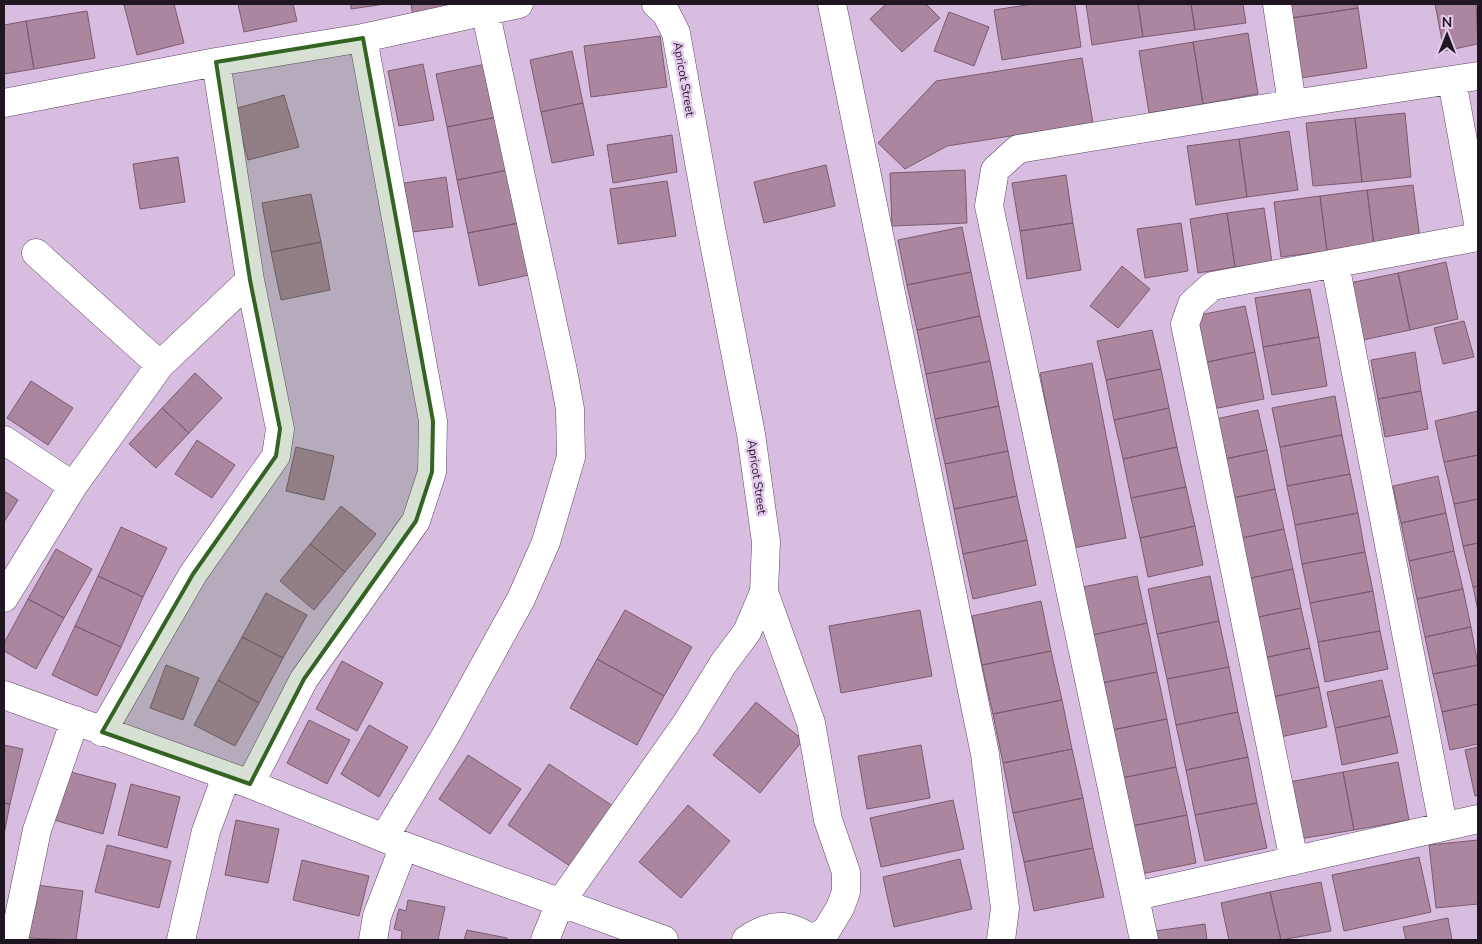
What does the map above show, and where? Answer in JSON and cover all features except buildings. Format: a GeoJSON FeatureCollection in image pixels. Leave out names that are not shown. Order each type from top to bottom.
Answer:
{"type":"FeatureCollection","features":[{"type":"Feature","properties":{"kind":"street"},"geometry":{"type":"LineString","coordinates":[[4,103],[216,62],[363,38],[519,4]]}},
{"type":"Feature","properties":{"kind":"street","name":"Apricot Street"},"geometry":{"type":"LineString","coordinates":[[656,4],[666,13],[676,33],[707,207],[751,434],[766,542],[764,592],[811,723],[828,820],[846,872],[846,892],[840,908],[826,930],[812,940]]}},
{"type":"Feature","properties":{"kind":"street"},"geometry":{"type":"LineString","coordinates":[[832,4],[985,754],[1004,908],[1001,940]]}},
{"type":"Feature","properties":{"kind":"street"},"geometry":{"type":"LineString","coordinates":[[1277,4],[1292,104]]}},
{"type":"Feature","properties":{"kind":"street"},"geometry":{"type":"LineString","coordinates":[[373,940],[394,842],[446,735],[521,598],[546,542],[571,457],[570,409],[563,370],[485,10]]}},
{"type":"Feature","properties":{"kind":"street"},"geometry":{"type":"LineString","coordinates":[[181,940],[206,831],[304,679],[416,521],[432,472],[433,421],[363,38]]}},
{"type":"Feature","properties":{"kind":"street"},"geometry":{"type":"LineString","coordinates":[[102,732],[193,574],[276,456],[280,429],[250,280],[216,62]]}},
{"type":"Feature","properties":{"kind":"street"},"geometry":{"type":"LineString","coordinates":[[1144,940],[989,206],[995,170],[1018,149],[1292,104],[1465,79],[1478,222]]}},
{"type":"Feature","properties":{"kind":"street"},"geometry":{"type":"LineString","coordinates":[[1294,861],[1185,324],[1192,304],[1212,286],[1478,236]]}},
{"type":"Feature","properties":{"kind":"street"},"geometry":{"type":"LineString","coordinates":[[36,253],[160,365]]}},
{"type":"Feature","properties":{"kind":"street"},"geometry":{"type":"LineString","coordinates":[[1335,264],[1443,825]]}},
{"type":"Feature","properties":{"kind":"street"},"geometry":{"type":"LineString","coordinates":[[4,598],[73,486],[160,365],[250,280]]}},
{"type":"Feature","properties":{"kind":"street"},"geometry":{"type":"LineString","coordinates":[[4,440],[73,486]]}},
{"type":"Feature","properties":{"kind":"street"},"geometry":{"type":"LineString","coordinates":[[545,940],[560,903],[686,724],[723,664],[747,632],[764,592]]}},
{"type":"Feature","properties":{"kind":"street"},"geometry":{"type":"LineString","coordinates":[[4,695],[238,781],[394,842],[664,940]]}},
{"type":"Feature","properties":{"kind":"street"},"geometry":{"type":"LineString","coordinates":[[14,940],[37,830],[75,720]]}},
{"type":"Feature","properties":{"kind":"street"},"geometry":{"type":"LineString","coordinates":[[1136,896],[1294,861],[1443,825],[1478,819]]}},
{"type":"Feature","properties":{"kind":"street"},"geometry":{"type":"LineString","coordinates":[[1004,908],[1017,940]]}},
{"type":"Feature","properties":{"kind":"street"},"geometry":{"type":"LineString","coordinates":[[746,940],[764,928],[789,927],[812,940]]}},
{"type":"Feature","properties":{"kind":"highlighted area"},"geometry":{"type":"Polygon","coordinates":[[[363,38],[433,421],[432,472],[416,521],[304,679],[250,784],[102,732],[193,574],[276,456],[280,429],[250,280],[216,62],[363,38]]]}}]}
